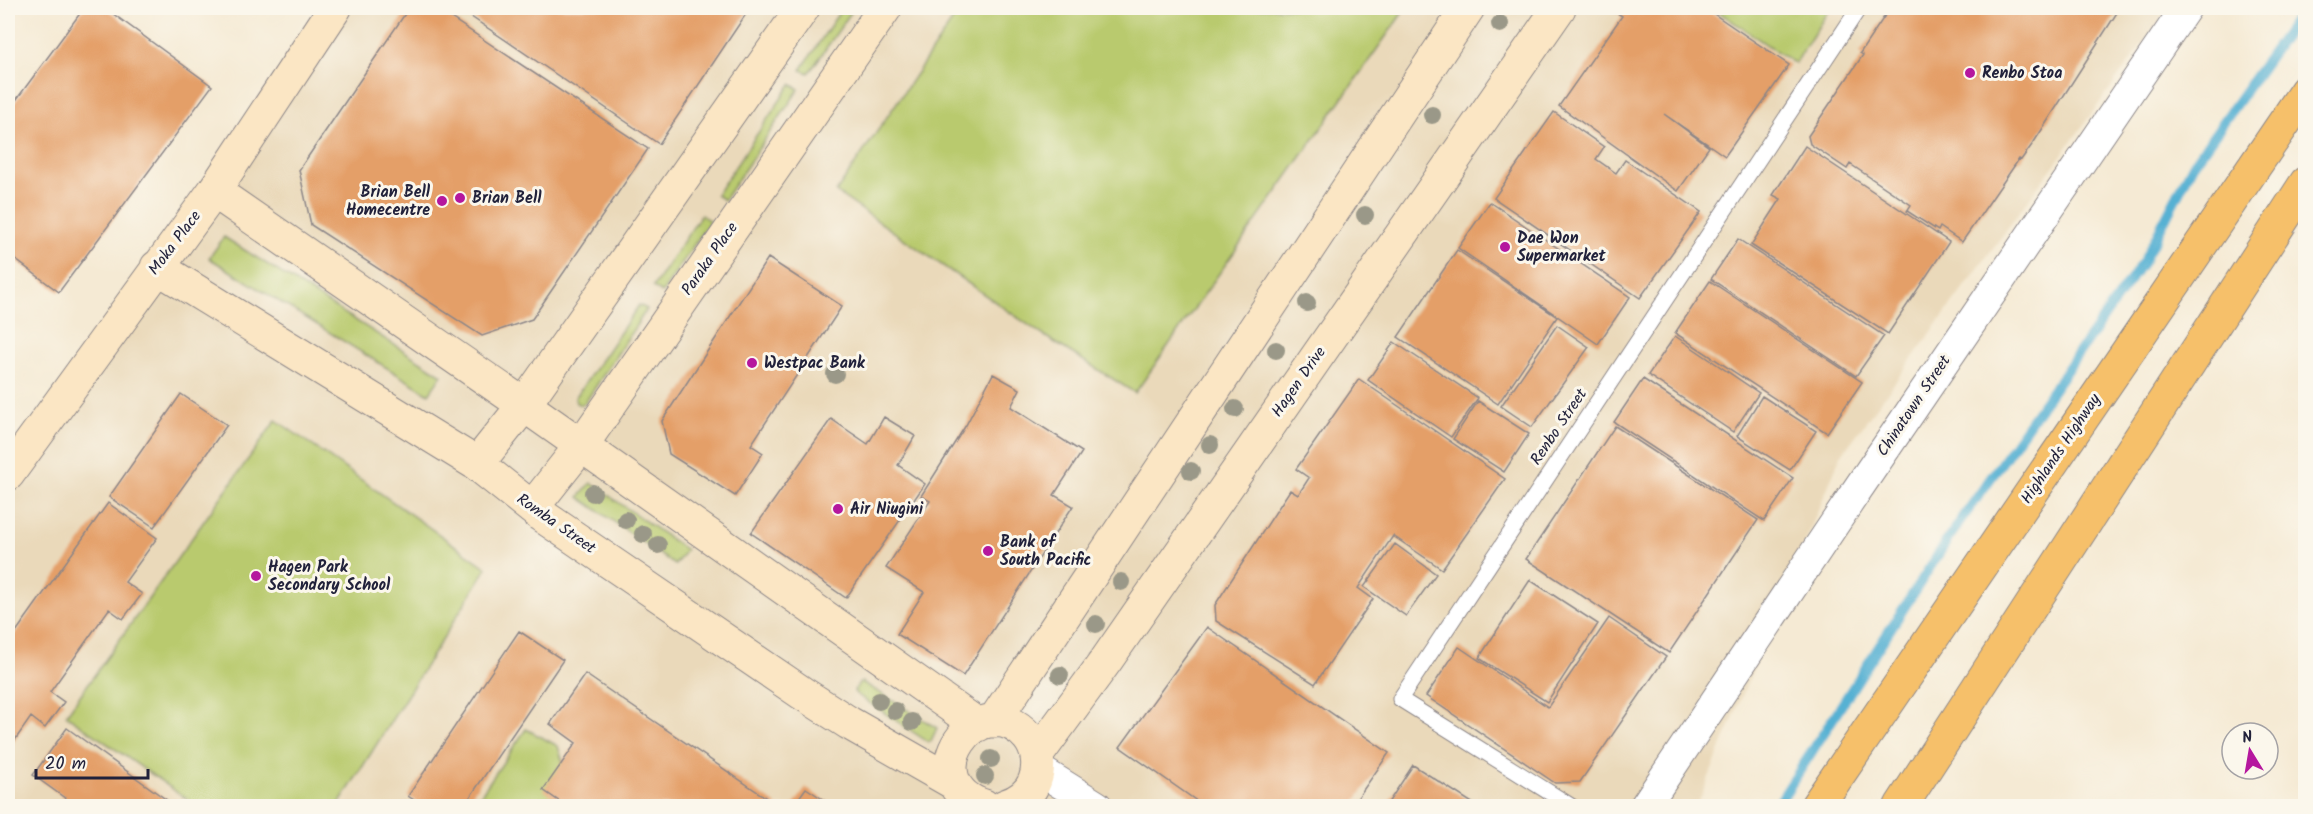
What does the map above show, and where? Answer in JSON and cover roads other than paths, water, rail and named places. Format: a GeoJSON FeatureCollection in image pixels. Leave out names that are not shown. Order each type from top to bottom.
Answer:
{"type":"FeatureCollection","features":[{"type":"Feature","properties":{"kind":"highway","name":"Highlands Highway"},"geometry":{"type":"LineString","coordinates":[[1817,807],[2306,91]]}},
{"type":"Feature","properties":{"kind":"highway"},"geometry":{"type":"LineString","coordinates":[[1901,807],[2306,183]]}},
{"type":"Feature","properties":{"kind":"street","name":"Moka Place"},"geometry":{"type":"LineString","coordinates":[[8,474],[214,191],[335,8]]}},
{"type":"Feature","properties":{"kind":"street"},"geometry":{"type":"LineString","coordinates":[[477,464],[524,405],[803,8]]}},
{"type":"Feature","properties":{"kind":"street","name":"Paraka Place"},"geometry":{"type":"LineString","coordinates":[[532,508],[581,446],[885,8]]}},
{"type":"Feature","properties":{"kind":"street"},"geometry":{"type":"LineString","coordinates":[[986,723],[1468,8]]}},
{"type":"Feature","properties":{"kind":"street","name":"Hagen Drive"},"geometry":{"type":"LineString","coordinates":[[1005,807],[1027,794],[1035,782],[1038,762],[1105,662],[1559,8]]}},
{"type":"Feature","properties":{"kind":"street","name":"Chinatown Street"},"geometry":{"type":"LineString","coordinates":[[1645,807],[1863,480],[2186,8]]}},
{"type":"Feature","properties":{"kind":"street"},"geometry":{"type":"LineString","coordinates":[[214,191],[986,723]]}},
{"type":"Feature","properties":{"kind":"street","name":"Romba Street"},"geometry":{"type":"LineString","coordinates":[[157,267],[477,464],[532,508],[802,693],[968,799]]}},
{"type":"Feature","properties":{"kind":"street"},"geometry":{"type":"LineString","coordinates":[[968,799],[951,768],[952,754],[958,741],[968,730],[986,723],[1010,724],[1023,731],[1032,741],[1038,762],[1097,807]]}},
{"type":"Feature","properties":{"kind":"lane","name":"Renbo Street"},"geometry":{"type":"LineString","coordinates":[[1571,807],[1400,699],[1859,8]]}},
{"type":"Feature","properties":{"kind":"waterway"},"geometry":{"type":"LineString","coordinates":[[1777,806],[1948,539],[2144,260],[2193,165],[2304,8]]}},
{"type":"Feature","properties":{"kind":"place","name":"Renbo Stoa"},"geometry":{"type":"Point","coordinates":[1970,73]}},
{"type":"Feature","properties":{"kind":"place","name":"Brian Bell"},"geometry":{"type":"Point","coordinates":[460,198]}},
{"type":"Feature","properties":{"kind":"place","name":"Brian Bell Homecentre"},"geometry":{"type":"Point","coordinates":[442,201]}},
{"type":"Feature","properties":{"kind":"place","name":"Dae Won Supermarket"},"geometry":{"type":"Point","coordinates":[1505,247]}},
{"type":"Feature","properties":{"kind":"place","name":"Westpac Bank"},"geometry":{"type":"Point","coordinates":[752,363]}},
{"type":"Feature","properties":{"kind":"place","name":"Air Niugini"},"geometry":{"type":"Point","coordinates":[838,509]}},
{"type":"Feature","properties":{"kind":"place","name":"Bank of South Pacific"},"geometry":{"type":"Point","coordinates":[988,551]}},
{"type":"Feature","properties":{"kind":"place","name":"Hagen Park Secondary School"},"geometry":{"type":"Point","coordinates":[256,576]}}]}
